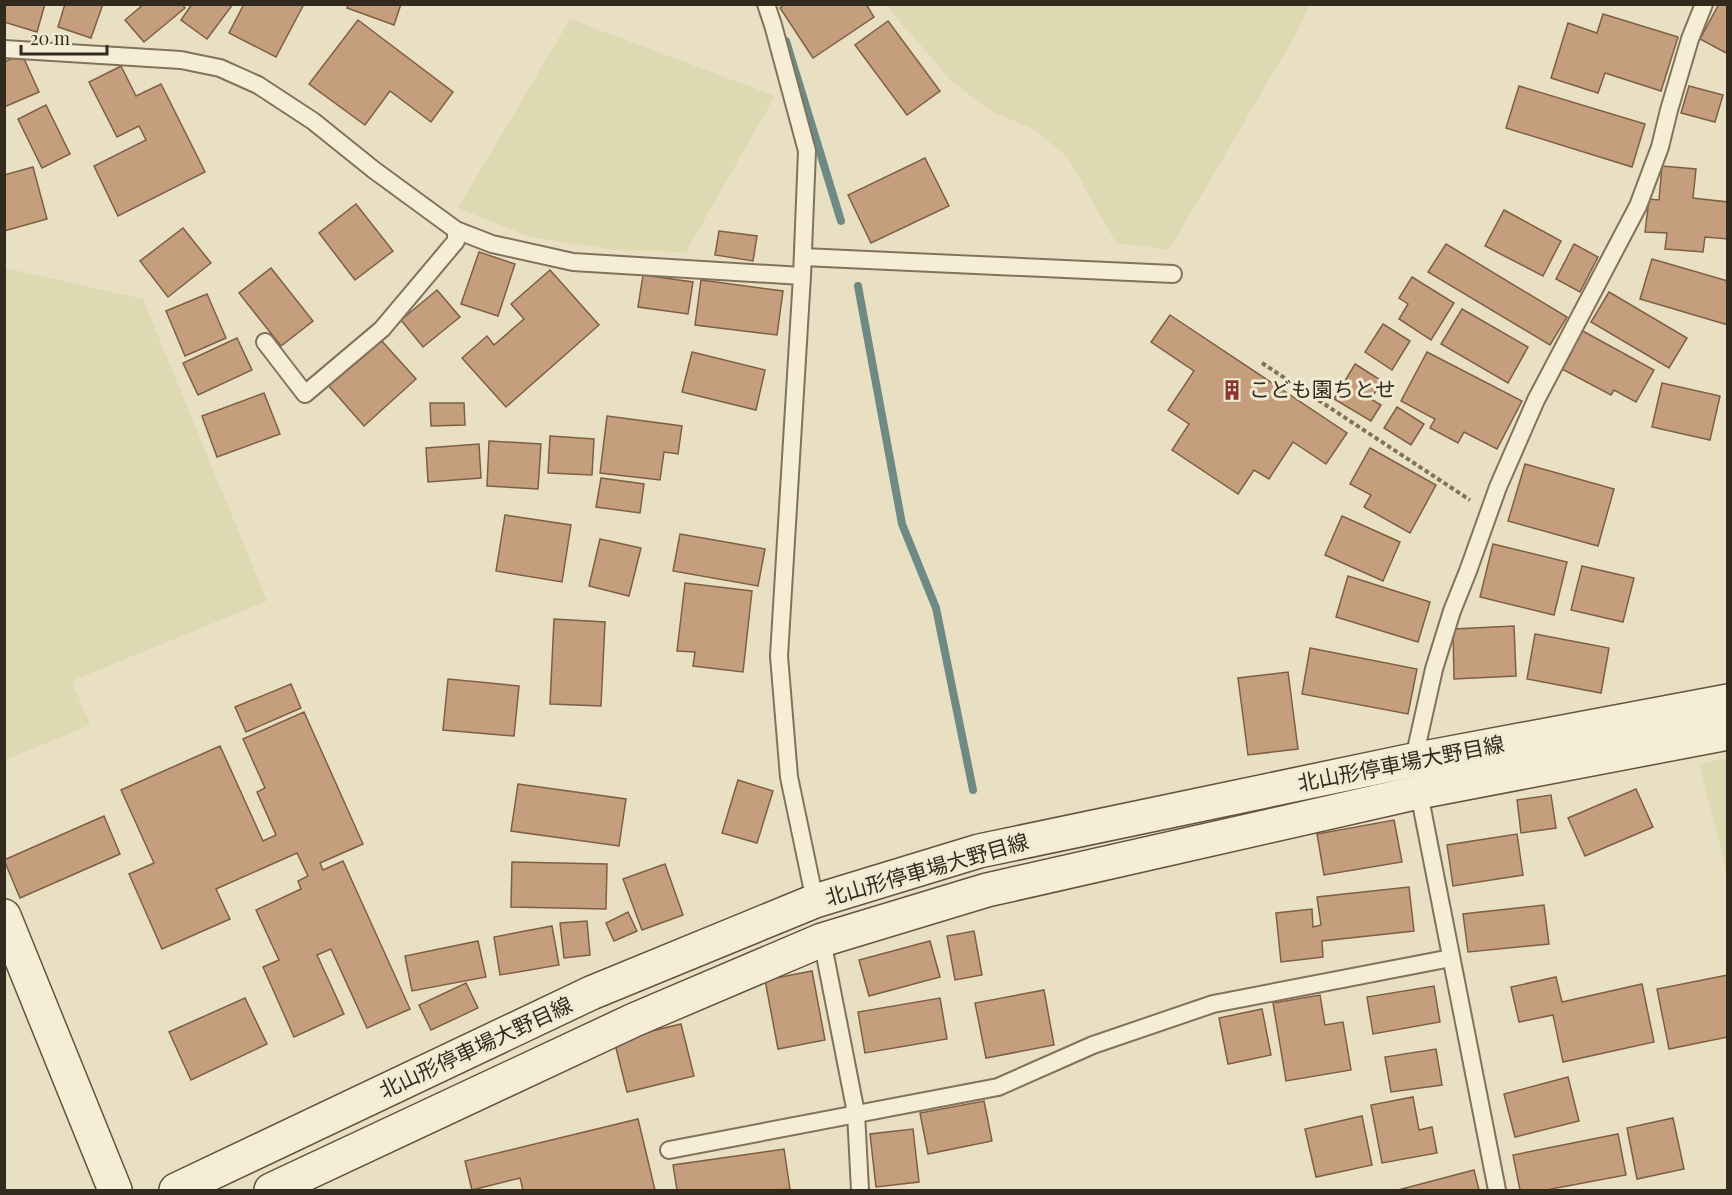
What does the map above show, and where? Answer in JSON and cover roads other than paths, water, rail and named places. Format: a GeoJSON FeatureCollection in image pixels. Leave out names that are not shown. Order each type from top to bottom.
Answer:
{"type":"FeatureCollection","features":[{"type":"Feature","properties":{"kind":"main road","name":"北山形停車場大野目線"},"geometry":{"type":"LineString","coordinates":[[176,1191],[591,993],[815,901],[979,851],[1413,760],[1728,701]]}},
{"type":"Feature","properties":{"kind":"main road","name":"北山形停車場大野目線"},"geometry":{"type":"LineString","coordinates":[[271,1191],[634,1020],[822,940],[987,890],[1419,792],[1728,733]]}},
{"type":"Feature","properties":{"kind":"main road"},"geometry":{"type":"LineString","coordinates":[[4,916],[115,1191]]}},
{"type":"Feature","properties":{"kind":"lane"},"geometry":{"type":"LineString","coordinates":[[766,4],[807,150],[780,656],[789,777],[815,901]]}},
{"type":"Feature","properties":{"kind":"lane"},"geometry":{"type":"LineString","coordinates":[[1497,1191],[1413,760],[1434,669],[1452,611],[1498,487],[1536,400],[1638,206],[1660,147],[1690,39],[1704,4]]}},
{"type":"Feature","properties":{"kind":"lane"},"geometry":{"type":"LineString","coordinates":[[4,49],[180,60],[219,68],[258,85],[313,121],[374,170],[456,230],[492,244],[573,262],[802,276]]}},
{"type":"Feature","properties":{"kind":"lane"},"geometry":{"type":"LineString","coordinates":[[265,342],[305,394],[382,329],[456,241],[456,230]]}},
{"type":"Feature","properties":{"kind":"lane"},"geometry":{"type":"LineString","coordinates":[[803,256],[1173,274]]}},
{"type":"Feature","properties":{"kind":"lane"},"geometry":{"type":"LineString","coordinates":[[822,940],[856,1113],[860,1191]]}},
{"type":"Feature","properties":{"kind":"lane"},"geometry":{"type":"LineString","coordinates":[[669,1150],[998,1087],[1092,1046],[1213,1004],[1451,958]]}},
{"type":"Feature","properties":{"kind":"waterway"},"geometry":{"type":"LineString","coordinates":[[786,41],[841,221]]}},
{"type":"Feature","properties":{"kind":"waterway"},"geometry":{"type":"LineString","coordinates":[[858,286],[902,524],[936,608],[973,790]]}},
{"type":"Feature","properties":{"kind":"place","name":"こども園ちとせ"},"geometry":{"type":"Point","coordinates":[1232,390]}}]}
